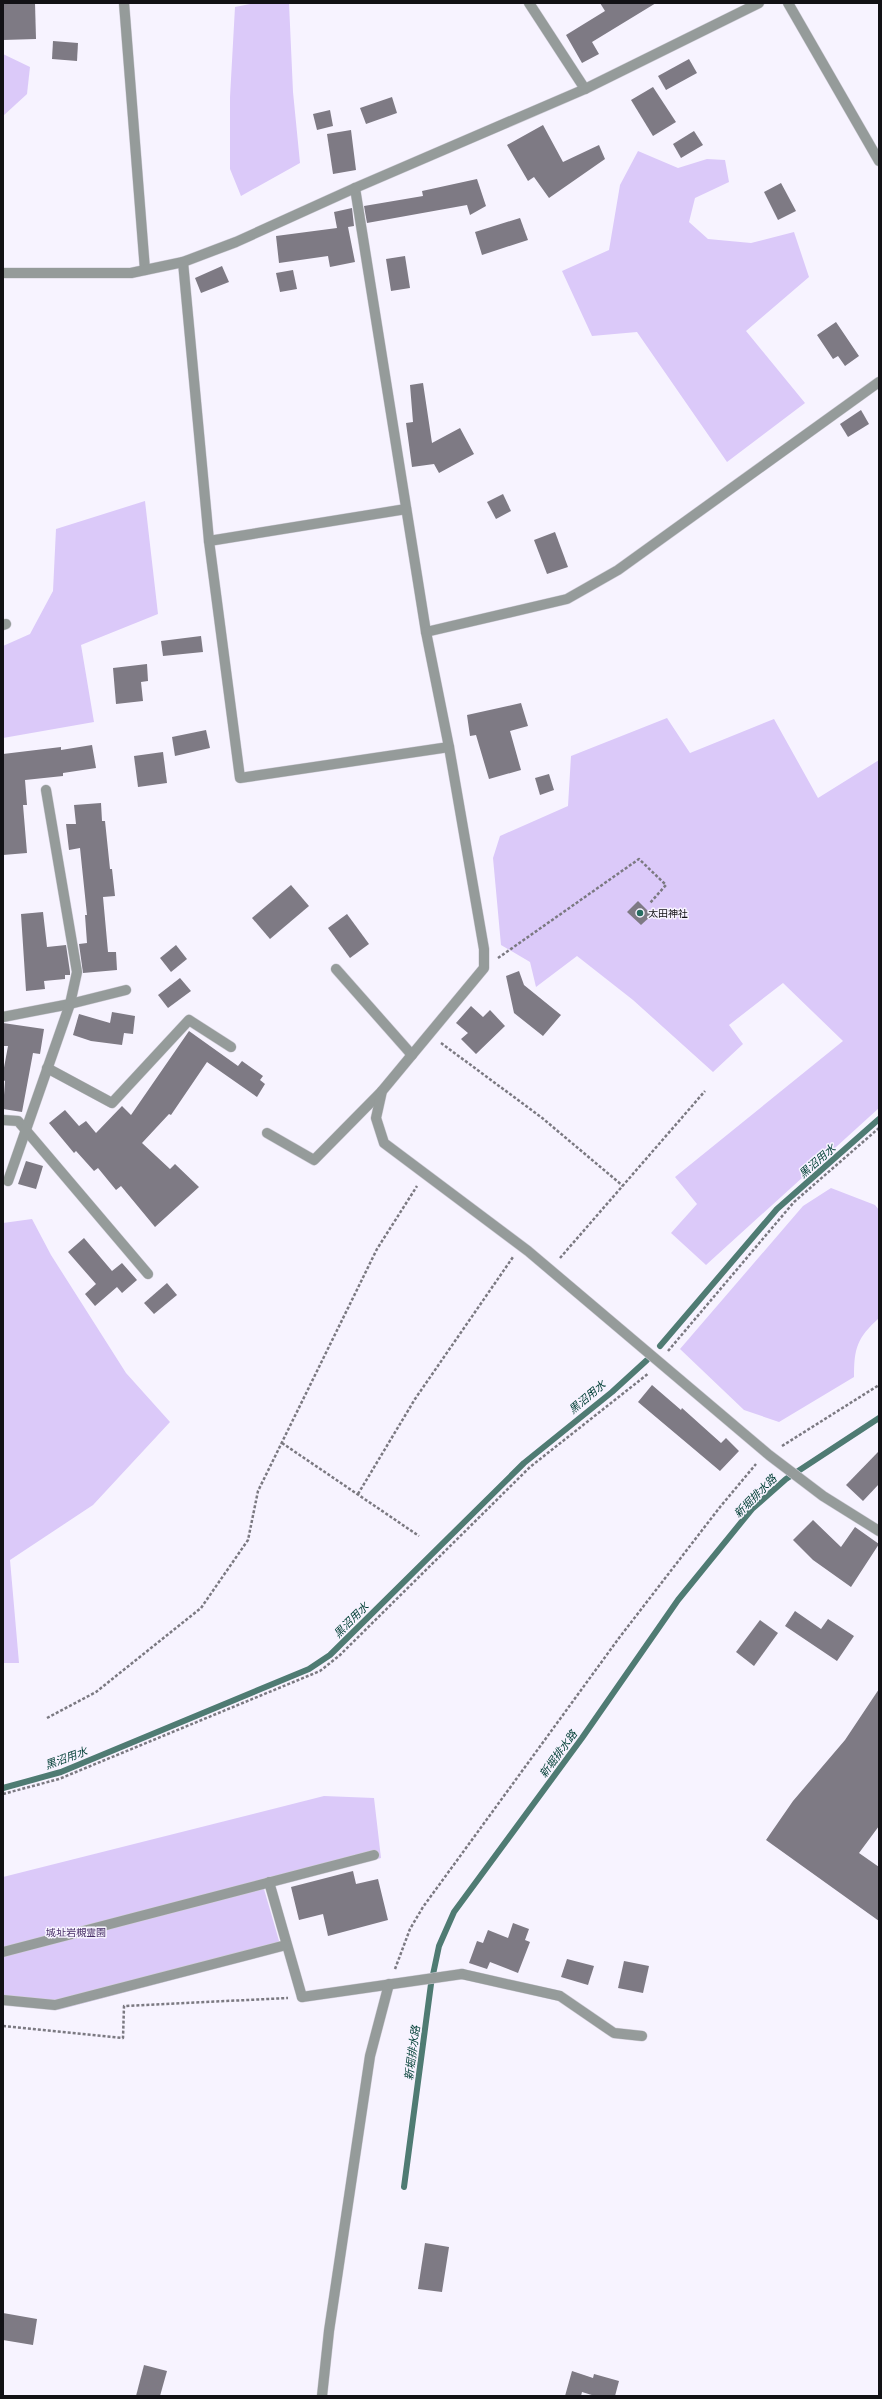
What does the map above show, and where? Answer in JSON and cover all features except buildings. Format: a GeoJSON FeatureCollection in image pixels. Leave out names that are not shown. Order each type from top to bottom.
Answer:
{"type":"FeatureCollection","features":[{"type":"Feature","properties":{"kind":"street"},"geometry":{"type":"LineString","coordinates":[[124,3],[145,270]]}},
{"type":"Feature","properties":{"kind":"street"},"geometry":{"type":"LineString","coordinates":[[529,3],[584,89]]}},
{"type":"Feature","properties":{"kind":"street"},"geometry":{"type":"LineString","coordinates":[[3,273],[131,272],[183,262],[236,242],[355,188],[584,89],[759,3]]}},
{"type":"Feature","properties":{"kind":"street"},"geometry":{"type":"LineString","coordinates":[[788,3],[879,162]]}},
{"type":"Feature","properties":{"kind":"street"},"geometry":{"type":"LineString","coordinates":[[267,1133],[314,1160],[382,1091],[484,968],[484,949],[449,747],[426,632],[355,188]]}},
{"type":"Feature","properties":{"kind":"street"},"geometry":{"type":"LineString","coordinates":[[183,262],[209,541],[240,778],[449,747]]}},
{"type":"Feature","properties":{"kind":"street"},"geometry":{"type":"LineString","coordinates":[[426,632],[567,599],[618,570],[879,382]]}},
{"type":"Feature","properties":{"kind":"street"},"geometry":{"type":"LineString","coordinates":[[209,541],[406,509]]}},
{"type":"Feature","properties":{"kind":"street"},"geometry":{"type":"LineString","coordinates":[[8,1181],[70,1004],[77,972],[46,790]]}},
{"type":"Feature","properties":{"kind":"street"},"geometry":{"type":"LineString","coordinates":[[336,969],[412,1056]]}},
{"type":"Feature","properties":{"kind":"street"},"geometry":{"type":"LineString","coordinates":[[3,1017],[70,1004],[126,990]]}},
{"type":"Feature","properties":{"kind":"street"},"geometry":{"type":"LineString","coordinates":[[47,1068],[112,1103],[190,1020],[231,1047]]}},
{"type":"Feature","properties":{"kind":"street"},"geometry":{"type":"LineString","coordinates":[[382,1091],[376,1118],[384,1143],[521,1245],[769,1455],[823,1496],[879,1531]]}},
{"type":"Feature","properties":{"kind":"street"},"geometry":{"type":"LineString","coordinates":[[3,1120],[18,1121],[148,1274]]}},
{"type":"Feature","properties":{"kind":"street"},"geometry":{"type":"LineString","coordinates":[[3,1952],[374,1855]]}},
{"type":"Feature","properties":{"kind":"street"},"geometry":{"type":"LineString","coordinates":[[269,1882],[302,1997],[462,1974],[560,1996],[614,2033],[642,2036]]}},
{"type":"Feature","properties":{"kind":"street"},"geometry":{"type":"LineString","coordinates":[[3,2000],[55,2005],[286,1945]]}},
{"type":"Feature","properties":{"kind":"street"},"geometry":{"type":"LineString","coordinates":[[322,2396],[329,2331],[370,2056],[389,1984]]}},
{"type":"Feature","properties":{"kind":"path"},"geometry":{"type":"LineString","coordinates":[[484,968],[639,859],[666,885],[650,902]]}},
{"type":"Feature","properties":{"kind":"path"},"geometry":{"type":"LineString","coordinates":[[429,1034],[541,1117],[623,1186]]}},
{"type":"Feature","properties":{"kind":"path"},"geometry":{"type":"LineString","coordinates":[[550,1269],[705,1091]]}},
{"type":"Feature","properties":{"kind":"path"},"geometry":{"type":"LineString","coordinates":[[669,1350],[794,1202],[879,1128]]}},
{"type":"Feature","properties":{"kind":"path"},"geometry":{"type":"LineString","coordinates":[[46,1718],[96,1692],[202,1608],[248,1540],[258,1491],[377,1249],[426,1174]]}},
{"type":"Feature","properties":{"kind":"path"},"geometry":{"type":"LineString","coordinates":[[358,1494],[415,1399],[521,1245]]}},
{"type":"Feature","properties":{"kind":"path"},"geometry":{"type":"LineString","coordinates":[[3,1794],[60,1778],[320,1671],[340,1655],[530,1467],[652,1370]]}},
{"type":"Feature","properties":{"kind":"path"},"geometry":{"type":"LineString","coordinates":[[389,1984],[410,1929],[423,1907],[615,1644],[720,1507],[758,1462],[838,1409],[879,1385]]}},
{"type":"Feature","properties":{"kind":"path"},"geometry":{"type":"LineString","coordinates":[[282,1442],[419,1536]]}},
{"type":"Feature","properties":{"kind":"path"},"geometry":{"type":"LineString","coordinates":[[3,2026],[123,2038],[124,2006],[302,1997]]}},
{"type":"Feature","properties":{"kind":"green space"},"geometry":{"type":"Polygon","coordinates":[[[255,3],[289,3],[293,92],[300,163],[241,196],[230,169],[230,97],[235,7],[255,3]]]}},
{"type":"Feature","properties":{"kind":"green space"},"geometry":{"type":"Polygon","coordinates":[[[3,54],[30,67],[27,94],[3,116],[3,54]]]}},
{"type":"Feature","properties":{"kind":"green space"},"geometry":{"type":"Polygon","coordinates":[[[638,151],[678,168],[707,159],[725,160],[729,182],[695,198],[689,222],[708,239],[751,243],[794,232],[809,277],[746,331],[805,403],[727,462],[637,332],[592,336],[562,271],[609,250],[620,185],[638,151]]]}},
{"type":"Feature","properties":{"kind":"green space"},"geometry":{"type":"Polygon","coordinates":[[[145,501],[158,614],[81,645],[94,722],[3,738],[3,646],[30,634],[53,591],[56,529],[145,501]]]}},
{"type":"Feature","properties":{"kind":"green space"},"geometry":{"type":"Polygon","coordinates":[[[667,718],[690,753],[774,719],[818,798],[879,760],[879,1108],[706,1265],[671,1233],[697,1204],[675,1177],[843,1041],[783,983],[729,1025],[743,1044],[713,1072],[633,1000],[577,956],[536,987],[530,962],[501,945],[493,858],[500,836],[568,806],[571,756],[667,718]]]}},
{"type":"Feature","properties":{"kind":"green space"},"geometry":{"type":"Polygon","coordinates":[[[831,1188],[875,1205],[879,1210],[879,1318],[861,1338],[858,1344],[855,1358],[854,1377],[779,1422],[744,1410],[680,1349],[803,1206],[831,1188]]]}},
{"type":"Feature","properties":{"kind":"green space"},"geometry":{"type":"Polygon","coordinates":[[[32,1219],[51,1255],[126,1373],[170,1422],[93,1505],[10,1560],[19,1663],[3,1663],[3,1223],[32,1219]]]}},
{"type":"Feature","properties":{"kind":"green space","name":"城址岩槻霊園"},"geometry":{"type":"Polygon","coordinates":[[[324,1796],[374,1798],[381,1858],[264,1889],[282,1951],[58,2010],[3,2003],[3,1877],[324,1796]]]}},
{"type":"Feature","properties":{"kind":"waterway","name":"黒沼用水"},"geometry":{"type":"LineString","coordinates":[[660,1346],[777,1209],[879,1119]]}},
{"type":"Feature","properties":{"kind":"waterway","name":"黒沼用水"},"geometry":{"type":"LineString","coordinates":[[3,1788],[61,1772],[309,1669],[330,1655],[524,1463],[612,1392],[647,1360]]}},
{"type":"Feature","properties":{"kind":"waterway","name":"新堀排水路"},"geometry":{"type":"LineString","coordinates":[[404,2187],[431,1984],[439,1946],[454,1912],[582,1738],[678,1600],[752,1509],[786,1479],[879,1418]]}},
{"type":"Feature","properties":{"kind":"place","name":"太田神社"},"geometry":{"type":"Point","coordinates":[640,913]}}]}
